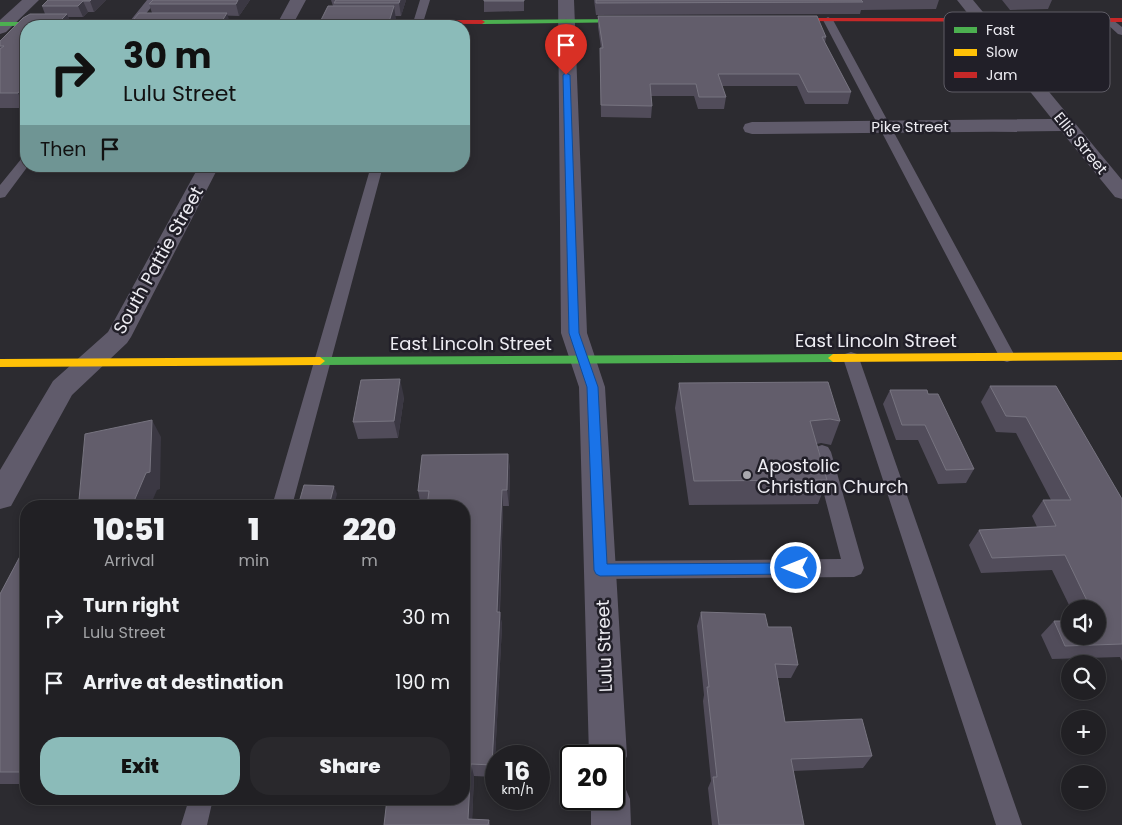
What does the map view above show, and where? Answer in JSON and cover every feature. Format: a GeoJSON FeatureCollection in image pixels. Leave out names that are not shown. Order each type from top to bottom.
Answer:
{"type":"FeatureCollection","features":[{"type":"Feature","properties":{"kind":"street"},"geometry":{"type":"LineString","coordinates":[[2,25],[31,0]]}},
{"type":"Feature","properties":{"kind":"street"},"geometry":{"type":"LineString","coordinates":[[287,20],[298,0]]}},
{"type":"Feature","properties":{"kind":"street","name":"Ellis Street"},"geometry":{"type":"LineString","coordinates":[[965,0],[975,12]]}},
{"type":"Feature","properties":{"kind":"street"},"geometry":{"type":"LineString","coordinates":[[460,20],[566,10],[652,21]]}},
{"type":"Feature","properties":{"kind":"street","name":"Lulu Street"},"geometry":{"type":"LineString","coordinates":[[566,10],[574,333],[592,387],[608,745]]}},
{"type":"Feature","properties":{"kind":"street"},"geometry":{"type":"LineString","coordinates":[[769,20],[944,20]]}},
{"type":"Feature","properties":{"kind":"street"},"geometry":{"type":"LineString","coordinates":[[1110,20],[1122,20]]}},
{"type":"Feature","properties":{"kind":"street"},"geometry":{"type":"LineString","coordinates":[[2,25],[20,25]]}},
{"type":"Feature","properties":{"kind":"street","name":"Ellis Street"},"geometry":{"type":"LineString","coordinates":[[1040,92],[1122,193]]}},
{"type":"Feature","properties":{"kind":"street","name":"Pike Street"},"geometry":{"type":"LineString","coordinates":[[752,128],[1067,125]]}},
{"type":"Feature","properties":{"kind":"street","name":"South Pattie Street"},"geometry":{"type":"LineString","coordinates":[[0,497],[62,388],[118,337],[206,172]]}},
{"type":"Feature","properties":{"kind":"street","name":"East Lincoln Street"},"geometry":{"type":"LineString","coordinates":[[0,363],[1122,356]]}},
{"type":"Feature","properties":{"kind":"street"},"geometry":{"type":"LineString","coordinates":[[610,810],[611,825]]}},
{"type":"Feature","properties":{"kind":"lane"},"geometry":{"type":"LineString","coordinates":[[136,20],[152,0]]}},
{"type":"Feature","properties":{"kind":"lane"},"geometry":{"type":"LineString","coordinates":[[418,20],[424,0]]}},
{"type":"Feature","properties":{"kind":"lane"},"geometry":{"type":"LineString","coordinates":[[828,20],[1007,356]]}},
{"type":"Feature","properties":{"kind":"lane"},"geometry":{"type":"LineString","coordinates":[[1110,20],[1122,32]]}},
{"type":"Feature","properties":{"kind":"lane"},"geometry":{"type":"LineString","coordinates":[[0,194],[20,169]]}},
{"type":"Feature","properties":{"kind":"lane"},"geometry":{"type":"LineString","coordinates":[[284,500],[375,172]]}},
{"type":"Feature","properties":{"kind":"lane"},"geometry":{"type":"LineString","coordinates":[[851,358],[1009,825]]}},
{"type":"Feature","properties":{"kind":"lane"},"geometry":{"type":"LineString","coordinates":[[600,570],[854,568],[822,452]]}},
{"type":"Feature","properties":{"kind":"lane"},"geometry":{"type":"LineString","coordinates":[[194,825],[199,805]]}},
{"type":"Feature","properties":{"kind":"building"},"geometry":{"type":"Polygon","coordinates":[[[48,0],[91,0],[83,1],[78,6],[42,6],[48,0]]]}},
{"type":"Feature","properties":{"kind":"building"},"geometry":{"type":"Polygon","coordinates":[[[153,0],[238,0],[236,4],[149,4],[153,0]]]}},
{"type":"Feature","properties":{"kind":"building"},"geometry":{"type":"Polygon","coordinates":[[[336,0],[400,0],[399,3],[334,3],[336,0]]]}},
{"type":"Feature","properties":{"kind":"building"},"geometry":{"type":"Polygon","coordinates":[[[524,0],[524,1],[484,1],[524,0]]]}},
{"type":"Feature","properties":{"kind":"building"},"geometry":{"type":"Polygon","coordinates":[[[596,0],[861,0],[863,2],[596,3],[596,0]]]}},
{"type":"Feature","properties":{"kind":"building"},"geometry":{"type":"Polygon","coordinates":[[[328,6],[394,6],[390,20],[321,20],[328,6]]]}},
{"type":"Feature","properties":{"kind":"building"},"geometry":{"type":"Polygon","coordinates":[[[139,13],[227,13],[223,20],[133,20],[139,13]]]}},
{"type":"Feature","properties":{"kind":"building"},"geometry":{"type":"Polygon","coordinates":[[[30,14],[67,14],[61,20],[21,20],[30,14]]]}},
{"type":"Feature","properties":{"kind":"building"},"geometry":{"type":"Polygon","coordinates":[[[598,16],[817,16],[826,37],[822,37],[851,92],[808,92],[799,74],[718,74],[726,97],[699,97],[696,84],[650,84],[652,106],[601,105],[600,48],[603,48],[598,16]]]}},
{"type":"Feature","properties":{"kind":"building"},"geometry":{"type":"Polygon","coordinates":[[[20,21],[20,90],[18,93],[0,93],[0,49],[4,46],[0,46],[0,41],[20,21]]]}},
{"type":"Feature","properties":{"kind":"building"},"geometry":{"type":"Polygon","coordinates":[[[400,379],[394,421],[353,422],[361,380],[400,379]]]}},
{"type":"Feature","properties":{"kind":"building","name":"Apostolic Christian Church"},"geometry":{"type":"Polygon","coordinates":[[[828,382],[840,421],[830,419],[810,421],[827,480],[694,481],[679,383],[828,382]]]}},
{"type":"Feature","properties":{"kind":"building"},"geometry":{"type":"Polygon","coordinates":[[[990,386],[1056,386],[1122,499],[1122,644],[1106,645],[1106,600],[1087,600],[1065,555],[992,558],[979,530],[1056,526],[1043,500],[1071,500],[1026,417],[1006,416],[990,386]]]}},
{"type":"Feature","properties":{"kind":"building"},"geometry":{"type":"Polygon","coordinates":[[[890,390],[927,390],[928,394],[938,394],[974,469],[946,470],[925,425],[902,425],[890,390]]]}},
{"type":"Feature","properties":{"kind":"building"},"geometry":{"type":"Polygon","coordinates":[[[152,420],[150,472],[146,473],[135,500],[79,500],[85,434],[152,420]]]}},
{"type":"Feature","properties":{"kind":"building"},"geometry":{"type":"Polygon","coordinates":[[[508,454],[507,490],[502,490],[497,612],[500,612],[493,745],[485,745],[485,765],[471,764],[470,782],[470,500],[428,500],[429,491],[418,491],[422,455],[508,454]]]}},
{"type":"Feature","properties":{"kind":"building"},"geometry":{"type":"Polygon","coordinates":[[[304,485],[334,486],[330,500],[300,500],[304,485]]]}},
{"type":"Feature","properties":{"kind":"building"},"geometry":{"type":"Polygon","coordinates":[[[20,556],[20,772],[0,772],[0,594],[20,556]]]}},
{"type":"Feature","properties":{"kind":"building"},"geometry":{"type":"Polygon","coordinates":[[[701,612],[765,614],[768,627],[791,627],[798,665],[775,664],[785,722],[862,719],[872,756],[791,759],[804,825],[719,825],[713,777],[717,777],[701,612]]]}},
{"type":"Feature","properties":{"kind":"building"},"geometry":{"type":"Polygon","coordinates":[[[1054,621],[1061,621],[1061,637],[1054,621]]]}},
{"type":"Feature","properties":{"kind":"building"},"geometry":{"type":"Polygon","coordinates":[[[386,805],[469,805],[468,819],[489,820],[488,825],[384,825],[386,805]]]}},
{"type":"Feature","properties":{"kind":"traffic: fast"},"geometry":{"type":"LineString","coordinates":[[482,22],[636,21]]}},
{"type":"Feature","properties":{"kind":"traffic: fast"},"geometry":{"type":"LineString","coordinates":[[0,24],[20,24]]}},
{"type":"Feature","properties":{"kind":"traffic: fast"},"geometry":{"type":"LineString","coordinates":[[320,361],[833,358]]}},
{"type":"Feature","properties":{"kind":"traffic: slow"},"geometry":{"type":"LineString","coordinates":[[833,358],[1122,356]]}},
{"type":"Feature","properties":{"kind":"traffic: slow"},"geometry":{"type":"LineString","coordinates":[[0,363],[320,361]]}},
{"type":"Feature","properties":{"kind":"traffic: jam"},"geometry":{"type":"LineString","coordinates":[[781,20],[944,20]]}},
{"type":"Feature","properties":{"kind":"traffic: jam"},"geometry":{"type":"LineString","coordinates":[[1110,20],[1122,20]]}},
{"type":"Feature","properties":{"kind":"traffic: jam"},"geometry":{"type":"LineString","coordinates":[[470,22],[482,22]]}},
{"type":"Feature","properties":{"kind":"place","name":"Apostolic Christian Church"},"geometry":{"type":"Point","coordinates":[747,475]}},
{"type":"Feature","properties":{"kind":"route"},"geometry":{"type":"LineString","coordinates":[[566,75],[574,333],[592,387],[600,570],[796,568]]}}]}
